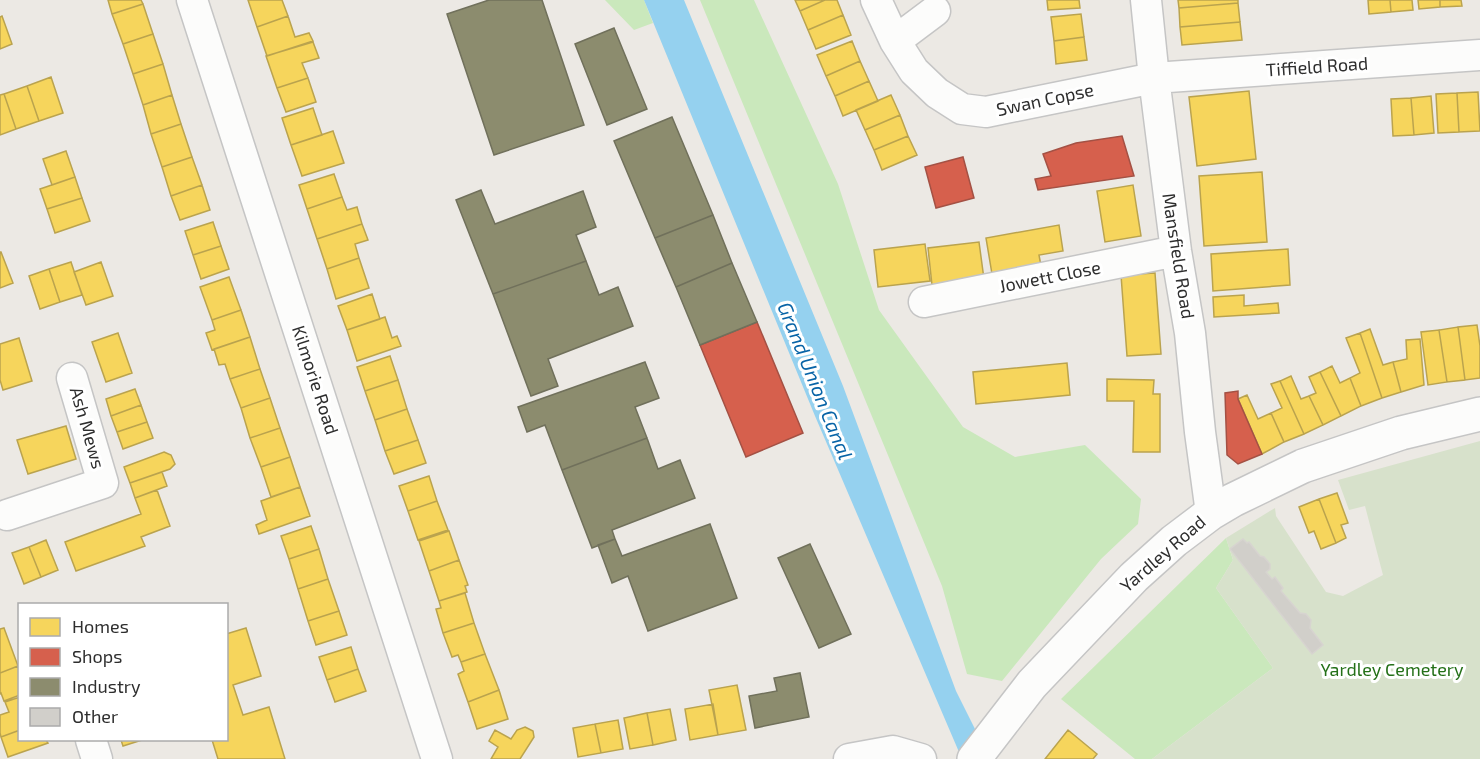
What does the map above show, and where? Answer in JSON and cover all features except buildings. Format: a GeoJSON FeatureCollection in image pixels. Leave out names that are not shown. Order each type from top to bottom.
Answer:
{"type":"FeatureCollection","features":[{"type":"Feature","properties":{"kind":"main road","name":"Yardley Road"},"geometry":{"type":"LineString","coordinates":[[974,759],[1032,684],[1134,577],[1174,541],[1211,513],[1303,466],[1401,433],[1480,414]]}},
{"type":"Feature","properties":{"kind":"street","name":"Kilmorie Road"},"geometry":{"type":"LineString","coordinates":[[192,0],[437,759]]}},
{"type":"Feature","properties":{"kind":"street","name":"Swan Copse"},"geometry":{"type":"LineString","coordinates":[[876,0],[895,40],[914,71],[938,93],[962,109],[986,112],[1154,78]]}},
{"type":"Feature","properties":{"kind":"street","name":"Mansfield Road"},"geometry":{"type":"LineString","coordinates":[[1146,0],[1154,78],[1176,251],[1190,333],[1211,513]]}},
{"type":"Feature","properties":{"kind":"street"},"geometry":{"type":"LineString","coordinates":[[895,40],[935,11]]}},
{"type":"Feature","properties":{"kind":"street","name":"Tiffield Road"},"geometry":{"type":"LineString","coordinates":[[1154,78],[1480,55]]}},
{"type":"Feature","properties":{"kind":"street","name":"Jowett Close"},"geometry":{"type":"LineString","coordinates":[[924,302],[1176,251]]}},
{"type":"Feature","properties":{"kind":"street","name":"Ash Mews"},"geometry":{"type":"LineString","coordinates":[[2,509],[103,483],[72,378]]}},
{"type":"Feature","properties":{"kind":"street"},"geometry":{"type":"LineString","coordinates":[[91,741],[97,759]]}},
{"type":"Feature","properties":{"kind":"street"},"geometry":{"type":"LineString","coordinates":[[849,759],[893,751],[921,759]]}},
{"type":"Feature","properties":{"kind":"green space"},"geometry":{"type":"Polygon","coordinates":[[[605,0],[644,0],[653,23],[634,30],[605,0]]]}},
{"type":"Feature","properties":{"kind":"green space"},"geometry":{"type":"Polygon","coordinates":[[[700,0],[754,0],[838,184],[879,310],[963,427],[1015,457],[1085,445],[1141,499],[1138,524],[1101,559],[1002,681],[967,674],[942,586],[700,0]]]}},
{"type":"Feature","properties":{"kind":"green space","name":"Yardley Cemetery"},"geometry":{"type":"Polygon","coordinates":[[[1480,441],[1480,759],[1152,759],[1273,668],[1216,588],[1233,560],[1226,538],[1275,508],[1276,516],[1326,592],[1343,596],[1383,575],[1365,506],[1349,510],[1338,480],[1480,441]]]}},
{"type":"Feature","properties":{"kind":"green space"},"geometry":{"type":"Polygon","coordinates":[[[1226,538],[1233,560],[1216,588],[1273,668],[1152,759],[1135,759],[1061,699],[1226,538]]]}},
{"type":"Feature","properties":{"kind":"water","name":"Grand Union Canal"},"geometry":{"type":"Polygon","coordinates":[[[644,0],[684,0],[843,386],[956,691],[990,759],[962,759],[815,416],[644,0]]]}}]}
